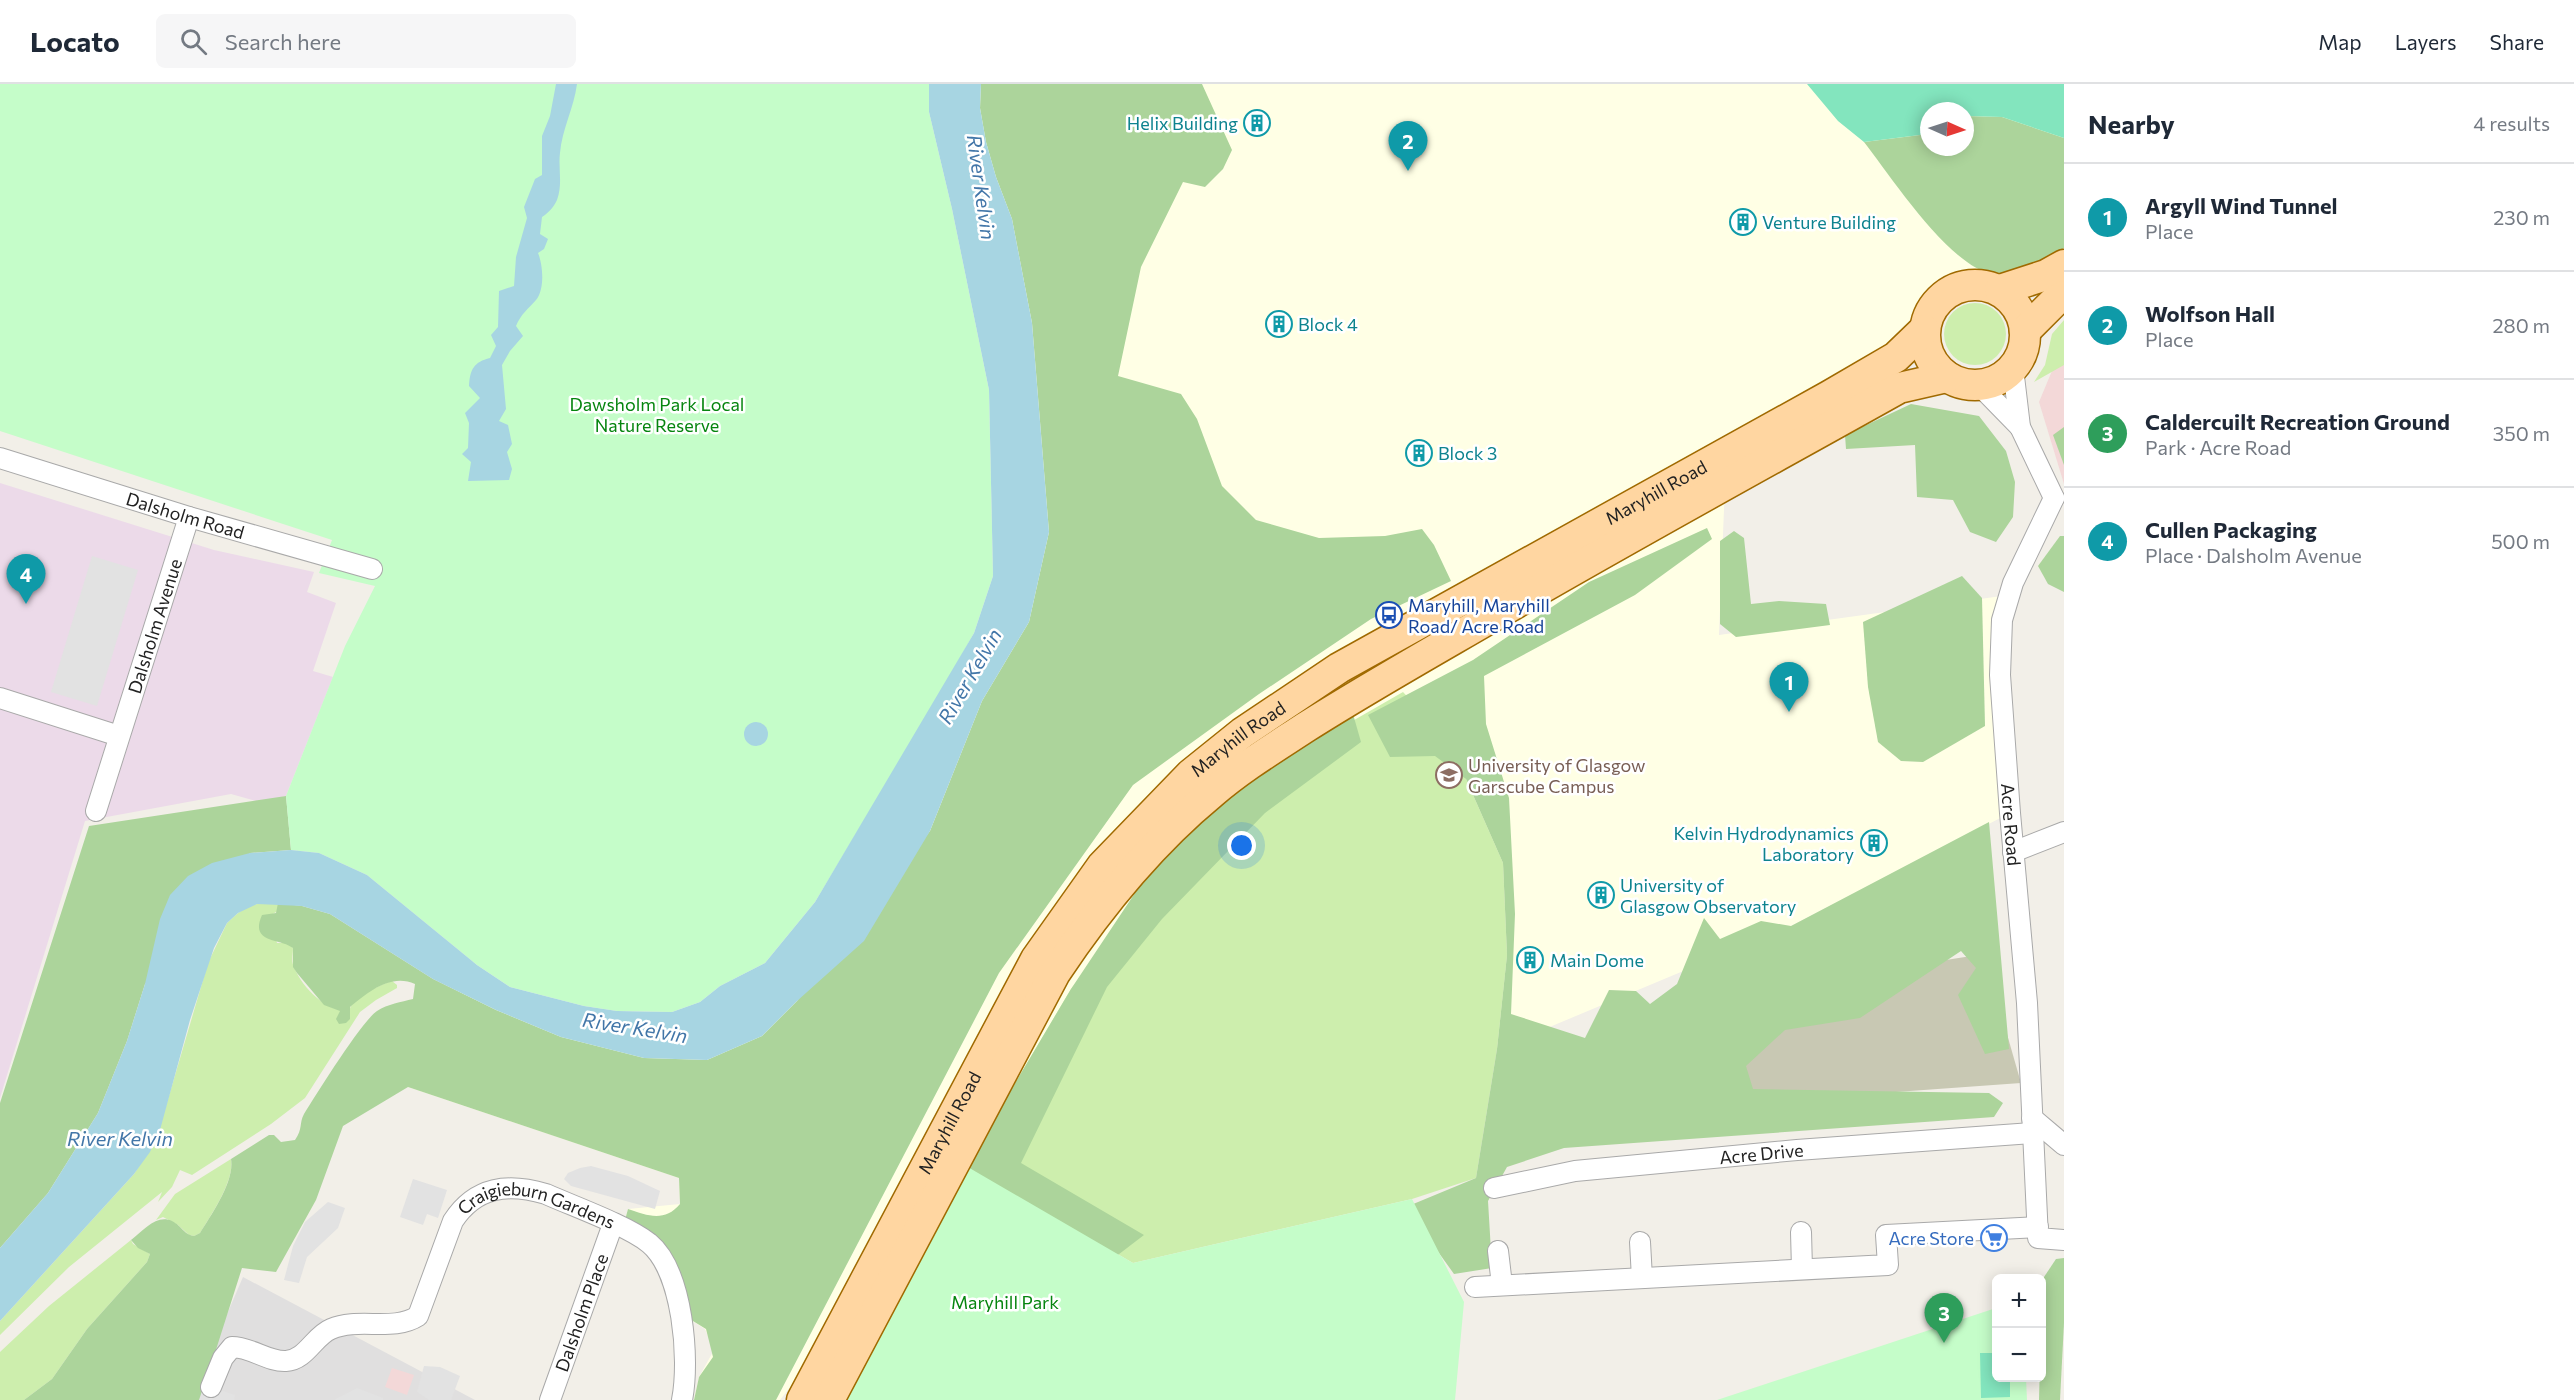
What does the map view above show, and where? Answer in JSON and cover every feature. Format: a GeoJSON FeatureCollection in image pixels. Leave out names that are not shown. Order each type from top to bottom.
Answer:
{"type":"FeatureCollection","features":[{"type":"Feature","properties":{"kind":"main road"},"geometry":{"type":"LineString","coordinates":[[2000,291],[2046,275],[2064,265]]}},
{"type":"Feature","properties":{"kind":"main road"},"geometry":{"type":"LineString","coordinates":[[1978,284],[2000,291],[2013,301],[2021,315],[2025,331],[2020,357],[2013,368],[2003,377],[1979,385],[1968,385],[1947,377],[1934,364],[1926,348],[1924,330],[1927,317],[1934,304],[1954,288],[1978,284]]}},
{"type":"Feature","properties":{"kind":"main road"},"geometry":{"type":"LineString","coordinates":[[2025,331],[2054,302],[2064,296]]}},
{"type":"Feature","properties":{"kind":"main road","name":"Maryhill Road"},"geometry":{"type":"LineString","coordinates":[[829,1400],[939,1166],[1012,1001],[1058,926],[1102,866],[1191,774],[1242,733],[1339,668],[1829,396],[1896,357],[1924,330]]}},
{"type":"Feature","properties":{"kind":"main road","name":"Maryhill Road"},"geometry":{"type":"LineString","coordinates":[[802,1400],[939,1166],[1082,932],[1159,841],[1211,793],[1254,760],[1352,698],[1591,559],[1899,387],[1947,377]]}},
{"type":"Feature","properties":{"kind":"street","name":"Acre Road"},"geometry":{"type":"LineString","coordinates":[[2013,368],[2020,427]]}},
{"type":"Feature","properties":{"kind":"street","name":"Acre Road"},"geometry":{"type":"LineString","coordinates":[[1979,385],[2020,427],[2059,500],[2013,583],[2002,620],[2001,685],[2027,1004],[2038,1233]]}},
{"type":"Feature","properties":{"kind":"street","name":"Dalsholm Road"},"geometry":{"type":"LineString","coordinates":[[0,458],[189,517],[372,569]]}},
{"type":"Feature","properties":{"kind":"street","name":"Dalsholm Avenue"},"geometry":{"type":"LineString","coordinates":[[96,811],[189,517]]}},
{"type":"Feature","properties":{"kind":"street"},"geometry":{"type":"LineString","coordinates":[[0,698],[119,736]]}},
{"type":"Feature","properties":{"kind":"street"},"geometry":{"type":"LineString","coordinates":[[2013,852],[2064,832]]}},
{"type":"Feature","properties":{"kind":"street"},"geometry":{"type":"LineString","coordinates":[[2032,1125],[2064,1145]]}},
{"type":"Feature","properties":{"kind":"street","name":"Acre Drive"},"geometry":{"type":"LineString","coordinates":[[1494,1188],[1575,1171],[2032,1125]]}},
{"type":"Feature","properties":{"kind":"street","name":"Craigieburn Gardens"},"geometry":{"type":"LineString","coordinates":[[211,1387],[223,1358],[232,1347],[286,1361],[303,1354],[318,1337],[330,1329],[353,1324],[400,1323],[418,1316],[453,1221],[471,1200],[482,1193],[497,1190],[530,1189],[614,1224],[642,1238],[656,1249],[670,1277],[679,1306],[686,1348],[686,1380],[682,1400]]}},
{"type":"Feature","properties":{"kind":"street","name":"Dalsholm Place"},"geometry":{"type":"LineString","coordinates":[[550,1400],[614,1224]]}},
{"type":"Feature","properties":{"kind":"street"},"geometry":{"type":"LineString","coordinates":[[1801,1232],[1803,1269]]}},
{"type":"Feature","properties":{"kind":"street"},"geometry":{"type":"LineString","coordinates":[[1475,1287],[1888,1265],[1886,1235],[2038,1233],[2064,1240]]}},
{"type":"Feature","properties":{"kind":"street"},"geometry":{"type":"LineString","coordinates":[[1640,1242],[1642,1278]]}},
{"type":"Feature","properties":{"kind":"street"},"geometry":{"type":"LineString","coordinates":[[1498,1251],[1502,1285]]}},
{"type":"Feature","properties":{"kind":"shaded area","name":"University of Glasgow Garscube Campus"},"geometry":{"type":"Polygon","coordinates":[[[929,84],[2064,84],[2064,239],[2005,270],[1725,484],[1719,635],[2009,595],[2010,813],[1791,926],[1497,1049],[966,1167],[780,1400],[694,1400],[699,1377],[714,1350],[705,1329],[688,1318],[681,1288],[625,1220],[628,1209],[680,1204],[679,1178],[408,1087],[929,84]]]}},
{"type":"Feature","properties":{"kind":"shaded area"},"geometry":{"type":"Polygon","coordinates":[[[2064,342],[2064,484],[2039,402],[2064,342]]]}},
{"type":"Feature","properties":{"kind":"shaded area"},"geometry":{"type":"Polygon","coordinates":[[[0,483],[214,550],[314,572],[307,592],[336,603],[313,671],[333,677],[286,796],[260,802],[231,794],[85,821],[0,1098],[0,483]]]}},
{"type":"Feature","properties":{"kind":"shaded area"},"geometry":{"type":"Polygon","coordinates":[[[92,556],[138,570],[97,706],[51,692],[92,556]]]}},
{"type":"Feature","properties":{"kind":"shaded area"},"geometry":{"type":"Polygon","coordinates":[[[1984,954],[2021,1083],[1591,1114],[1756,990],[1984,954]]]}},
{"type":"Feature","properties":{"kind":"shaded area"},"geometry":{"type":"Polygon","coordinates":[[[591,1166],[628,1176],[660,1191],[655,1209],[571,1186],[564,1179],[568,1173],[591,1166]]]}},
{"type":"Feature","properties":{"kind":"shaded area"},"geometry":{"type":"Polygon","coordinates":[[[413,1179],[447,1190],[438,1218],[427,1214],[423,1225],[400,1217],[413,1179]]]}},
{"type":"Feature","properties":{"kind":"shaded area"},"geometry":{"type":"Polygon","coordinates":[[[328,1202],[345,1208],[338,1228],[307,1257],[299,1283],[284,1280],[293,1246],[305,1222],[328,1202]]]}},
{"type":"Feature","properties":{"kind":"shaded area"},"geometry":{"type":"Polygon","coordinates":[[[243,1277],[475,1400],[190,1400],[243,1277]]]}},
{"type":"Feature","properties":{"kind":"shaded area"},"geometry":{"type":"Polygon","coordinates":[[[424,1366],[440,1367],[460,1376],[451,1400],[429,1400],[417,1392],[424,1366]]]}},
{"type":"Feature","properties":{"kind":"shaded area"},"geometry":{"type":"Polygon","coordinates":[[[392,1368],[414,1375],[407,1395],[385,1387],[392,1368]]]}},
{"type":"Feature","properties":{"kind":"shaded area"},"geometry":{"type":"Polygon","coordinates":[[[204,1385],[235,1395],[234,1400],[199,1400],[204,1385]]]}},
{"type":"Feature","properties":{"kind":"shaded area"},"geometry":{"type":"Polygon","coordinates":[[[357,1388],[383,1398],[383,1400],[334,1400],[357,1388]]]}},
{"type":"Feature","properties":{"kind":"green space","name":"Dawsholm Park Local Nature Reserve"},"geometry":{"type":"Polygon","coordinates":[[[0,84],[929,84],[929,112],[952,209],[989,390],[993,576],[974,633],[935,702],[815,902],[765,963],[720,986],[700,1002],[672,1012],[617,1011],[584,1006],[510,987],[477,965],[367,875],[319,853],[291,850],[286,796],[345,646],[375,586],[319,573],[332,540],[0,431],[0,84]]]}},
{"type":"Feature","properties":{"kind":"green space"},"geometry":{"type":"Polygon","coordinates":[[[981,84],[1202,84],[1232,150],[1223,169],[1205,187],[1183,182],[1141,267],[1118,376],[1181,394],[1197,419],[1222,486],[1256,520],[1319,538],[1385,536],[1422,529],[1434,545],[1451,581],[1371,619],[1259,694],[1133,785],[999,973],[776,1400],[694,1400],[699,1377],[713,1357],[706,1329],[688,1318],[681,1288],[625,1220],[628,1209],[656,1216],[674,1210],[680,1204],[679,1178],[408,1087],[343,1126],[316,1200],[276,1272],[242,1268],[200,1400],[24,1400],[52,1379],[87,1329],[147,1262],[150,1254],[138,1248],[131,1240],[154,1222],[166,1219],[194,1236],[200,1233],[226,1187],[231,1159],[269,1135],[274,1135],[281,1142],[295,1140],[304,1114],[339,1059],[370,1018],[377,1011],[386,1007],[413,999],[415,984],[406,981],[389,982],[372,990],[350,1007],[350,1019],[346,1023],[339,1024],[336,1019],[340,1011],[324,1005],[293,967],[293,948],[268,939],[260,931],[259,924],[262,915],[276,913],[278,903],[302,906],[330,914],[433,979],[496,1010],[561,1037],[644,1058],[707,1060],[762,1036],[797,1001],[930,831],[982,701],[1029,622],[1049,532],[1032,323],[1012,219],[986,142],[980,108],[981,84]]]}},
{"type":"Feature","properties":{"kind":"green space"},"geometry":{"type":"Polygon","coordinates":[[[1807,84],[2064,84],[2064,138],[2002,117],[1974,116],[1974,102],[1920,102],[1920,135],[1864,142],[1838,121],[1807,84]]]}},
{"type":"Feature","properties":{"kind":"green space"},"geometry":{"type":"Polygon","coordinates":[[[1974,116],[2002,117],[2064,138],[2064,248],[2022,270],[1995,274],[1978,269],[1960,257],[1923,219],[1864,142],[1920,135],[1920,156],[1974,156],[1974,116]]]}},
{"type":"Feature","properties":{"kind":"green space"},"geometry":{"type":"Polygon","coordinates":[[[1969,303],[1981,303],[1997,312],[2004,322],[2006,334],[2004,346],[1997,356],[1981,365],[1969,365],[1958,360],[1949,351],[1944,340],[1944,328],[1949,317],[1958,308],[1969,303]]]}},
{"type":"Feature","properties":{"kind":"green space"},"geometry":{"type":"Polygon","coordinates":[[[2064,320],[2064,365],[2034,382],[2045,365],[2052,334],[2064,320]]]}},
{"type":"Feature","properties":{"kind":"green space"},"geometry":{"type":"Polygon","coordinates":[[[1911,404],[1979,416],[2006,451],[2015,482],[2013,517],[1996,542],[1970,532],[1953,500],[1917,497],[1915,445],[1846,449],[1845,435],[1911,404]]]}},
{"type":"Feature","properties":{"kind":"green space"},"geometry":{"type":"Polygon","coordinates":[[[2064,427],[2064,465],[2053,435],[2064,427]]]}},
{"type":"Feature","properties":{"kind":"green space"},"geometry":{"type":"Polygon","coordinates":[[[1707,528],[1712,539],[1635,595],[1484,676],[1486,724],[1509,798],[1515,914],[1511,1014],[1585,1038],[1609,990],[1636,991],[1650,1004],[1677,984],[1704,918],[1720,939],[1761,921],[1791,926],[1989,822],[2009,1049],[1985,1054],[1958,995],[1976,968],[1961,951],[1860,1018],[1785,1030],[1746,1066],[1753,1089],[1989,1093],[2003,1103],[1994,1117],[1564,1148],[1507,1167],[1488,1201],[1492,1268],[1454,1274],[1406,1207],[1476,1178],[1497,1049],[1507,955],[1503,863],[1466,779],[1435,756],[1390,757],[1368,715],[1473,660],[1589,582],[1707,528]]]}},
{"type":"Feature","properties":{"kind":"green space"},"geometry":{"type":"Polygon","coordinates":[[[1734,531],[1744,538],[1751,604],[1779,601],[1826,604],[1830,625],[1736,637],[1720,624],[1720,541],[1734,531]]]}},
{"type":"Feature","properties":{"kind":"green space"},"geometry":{"type":"Polygon","coordinates":[[[2060,536],[2064,536],[2064,592],[2048,584],[2038,566],[2060,536]]]}},
{"type":"Feature","properties":{"kind":"green space"},"geometry":{"type":"Polygon","coordinates":[[[1962,576],[1982,598],[1985,726],[1923,762],[1901,761],[1878,742],[1868,687],[1863,622],[1962,576]]]}},
{"type":"Feature","properties":{"kind":"green space"},"geometry":{"type":"Polygon","coordinates":[[[1403,692],[1438,729],[1466,779],[1503,863],[1507,955],[1497,1049],[1476,1178],[1412,1199],[1133,1263],[966,1166],[1071,989],[1227,793],[1403,692]]]}},
{"type":"Feature","properties":{"kind":"green space"},"geometry":{"type":"Polygon","coordinates":[[[1353,714],[1361,742],[1265,813],[1162,919],[1107,987],[1021,1163],[1144,1235],[1110,1261],[966,1166],[1071,989],[1143,881],[1227,793],[1353,714]]]}},
{"type":"Feature","properties":{"kind":"green space"},"geometry":{"type":"Polygon","coordinates":[[[286,796],[291,850],[250,853],[145,984],[127,1041],[98,1113],[48,1193],[0,1248],[0,1103],[89,826],[286,796]]]}},
{"type":"Feature","properties":{"kind":"green space"},"geometry":{"type":"Polygon","coordinates":[[[278,903],[278,911],[269,916],[277,943],[288,943],[293,948],[293,963],[298,975],[309,991],[324,1003],[349,1011],[355,1001],[373,989],[392,981],[397,988],[360,1012],[305,1098],[271,1124],[192,1175],[180,1170],[172,1187],[158,1202],[162,1192],[69,1267],[0,1335],[0,1321],[134,1174],[156,1140],[208,963],[227,923],[249,906],[278,903]]]}},
{"type":"Feature","properties":{"kind":"green space"},"geometry":{"type":"Polygon","coordinates":[[[231,1159],[226,1187],[200,1233],[194,1236],[189,1235],[178,1225],[163,1217],[156,1220],[175,1194],[231,1159]]]}},
{"type":"Feature","properties":{"kind":"green space","name":"Maryhill Park"},"geometry":{"type":"Polygon","coordinates":[[[966,1166],[1133,1263],[1412,1199],[1464,1302],[1455,1400],[843,1400],[966,1166]]]}},
{"type":"Feature","properties":{"kind":"green space"},"geometry":{"type":"Polygon","coordinates":[[[131,1240],[133,1244],[150,1254],[147,1262],[87,1329],[52,1379],[24,1400],[0,1400],[0,1352],[49,1306],[131,1240]]]}},
{"type":"Feature","properties":{"kind":"green space"},"geometry":{"type":"Polygon","coordinates":[[[2064,1258],[2064,1323],[2060,1400],[2039,1400],[2039,1382],[2046,1382],[2046,1274],[2056,1259],[2064,1258]]]}},
{"type":"Feature","properties":{"kind":"green space"},"geometry":{"type":"Polygon","coordinates":[[[1992,1309],[1992,1382],[2026,1382],[2027,1400],[1717,1400],[1992,1309]]]}},
{"type":"Feature","properties":{"kind":"green space"},"geometry":{"type":"Polygon","coordinates":[[[1980,1353],[1992,1353],[1992,1382],[2010,1382],[2010,1397],[1981,1398],[1980,1353]]]}},
{"type":"Feature","properties":{"kind":"water"},"geometry":{"type":"Polygon","coordinates":[[[556,84],[577,84],[561,144],[559,194],[549,212],[542,217],[540,234],[548,239],[544,249],[538,253],[542,270],[541,290],[518,322],[516,326],[523,336],[502,365],[506,409],[499,421],[508,425],[512,444],[507,452],[512,469],[509,480],[468,481],[471,462],[462,454],[468,448],[469,423],[465,413],[480,398],[469,386],[470,375],[477,364],[490,358],[496,346],[491,335],[498,327],[499,291],[514,286],[516,257],[527,218],[524,207],[535,179],[542,175],[542,136],[550,116],[556,84]]]}},
{"type":"Feature","properties":{"kind":"water","name":"River Kelvin"},"geometry":{"type":"Polygon","coordinates":[[[929,84],[981,84],[980,108],[986,142],[1012,219],[1032,323],[1049,532],[1029,622],[982,701],[930,831],[864,941],[762,1036],[707,1060],[644,1058],[561,1037],[496,1010],[433,979],[330,914],[302,906],[257,904],[238,913],[227,923],[214,948],[190,1020],[160,1130],[150,1152],[134,1174],[0,1321],[0,1248],[48,1193],[98,1113],[127,1041],[145,984],[160,919],[170,895],[188,876],[212,863],[250,853],[291,850],[319,853],[367,875],[477,965],[510,987],[584,1006],[617,1011],[672,1012],[700,1002],[720,986],[765,963],[815,902],[974,633],[993,576],[989,390],[952,209],[929,112],[929,84]]]}},
{"type":"Feature","properties":{"kind":"water"},"geometry":{"type":"Polygon","coordinates":[[[756,722],[765,725],[768,734],[765,743],[756,746],[747,743],[744,734],[747,725],[756,722]]]}},
{"type":"Feature","properties":{"kind":"place","name":"Helix Building"},"geometry":{"type":"Point","coordinates":[1257,123]}},
{"type":"Feature","properties":{"kind":"place","name":"Wolfson Hall"},"geometry":{"type":"Point","coordinates":[1408,171]}},
{"type":"Feature","properties":{"kind":"place","name":"Venture Building"},"geometry":{"type":"Point","coordinates":[1743,222]}},
{"type":"Feature","properties":{"kind":"place","name":"Block 4"},"geometry":{"type":"Point","coordinates":[1279,324]}},
{"type":"Feature","properties":{"kind":"place","name":"Block 3"},"geometry":{"type":"Point","coordinates":[1419,453]}},
{"type":"Feature","properties":{"kind":"place","name":"Cullen Packaging"},"geometry":{"type":"Point","coordinates":[26,604]}},
{"type":"Feature","properties":{"kind":"place","name":"Maryhill, Maryhill Road/ Acre Road"},"geometry":{"type":"Point","coordinates":[1389,615]}},
{"type":"Feature","properties":{"kind":"place","name":"Argyll Wind Tunnel"},"geometry":{"type":"Point","coordinates":[1789,712]}},
{"type":"Feature","properties":{"kind":"place","name":"University of Glasgow Garscube Campus"},"geometry":{"type":"Point","coordinates":[1449,775]}},
{"type":"Feature","properties":{"kind":"place","name":"Kelvin Hydrodynamics Laboratory"},"geometry":{"type":"Point","coordinates":[1874,843]}},
{"type":"Feature","properties":{"kind":"place","name":"University of Glasgow Observatory"},"geometry":{"type":"Point","coordinates":[1601,895]}},
{"type":"Feature","properties":{"kind":"place","name":"Main Dome"},"geometry":{"type":"Point","coordinates":[1530,960]}},
{"type":"Feature","properties":{"kind":"place","name":"Acre Store"},"geometry":{"type":"Point","coordinates":[1994,1238]}},
{"type":"Feature","properties":{"kind":"place","name":"Caldercuilt Recreation Ground"},"geometry":{"type":"Point","coordinates":[1944,1343]}}]}
